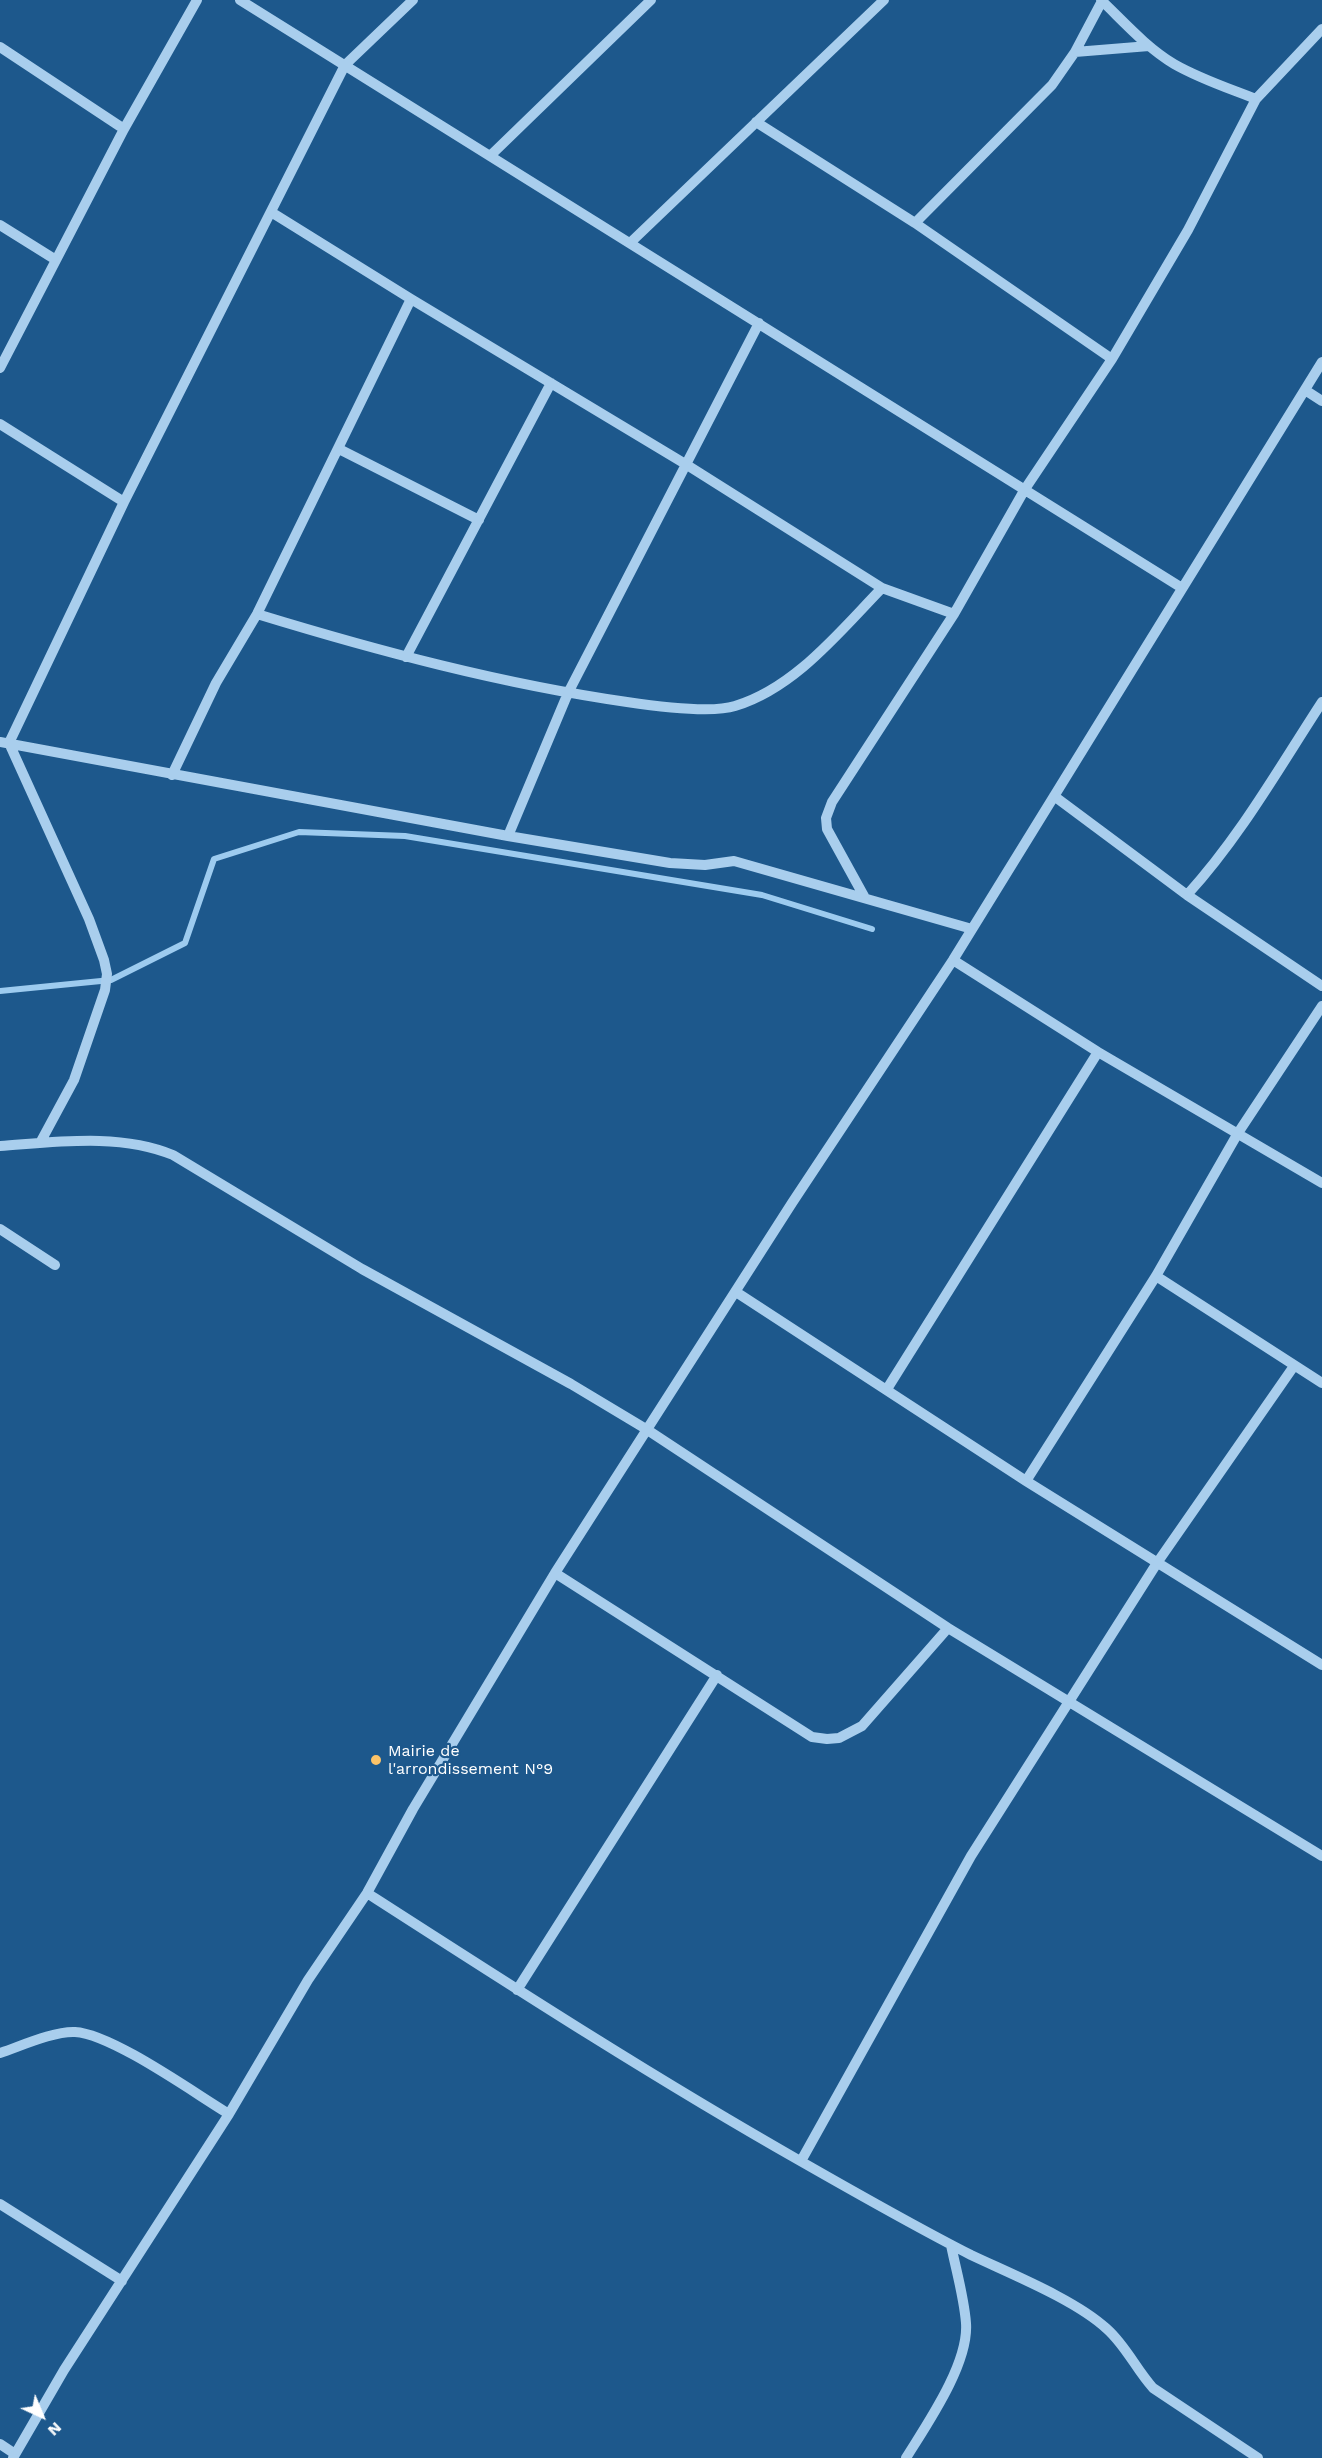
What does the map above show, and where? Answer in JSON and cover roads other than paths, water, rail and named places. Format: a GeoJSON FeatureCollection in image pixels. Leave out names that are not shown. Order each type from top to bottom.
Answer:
{"type":"FeatureCollection","features":[{"type":"Feature","properties":{"kind":"street"},"geometry":{"type":"LineString","coordinates":[[0,368],[124,129],[197,0]]}},
{"type":"Feature","properties":{"kind":"street"},"geometry":{"type":"LineString","coordinates":[[240,0],[1182,588]]}},
{"type":"Feature","properties":{"kind":"street"},"geometry":{"type":"LineString","coordinates":[[5,742],[124,501],[345,65],[413,0]]}},
{"type":"Feature","properties":{"kind":"street"},"geometry":{"type":"LineString","coordinates":[[490,156],[651,0]]}},
{"type":"Feature","properties":{"kind":"street"},"geometry":{"type":"LineString","coordinates":[[630,243],[884,0]]}},
{"type":"Feature","properties":{"kind":"street"},"geometry":{"type":"LineString","coordinates":[[915,223],[1052,85],[1075,52],[1101,0],[1149,46],[1191,74],[1256,99]]}},
{"type":"Feature","properties":{"kind":"street"},"geometry":{"type":"LineString","coordinates":[[865,898],[830,837],[826,818],[832,802],[954,614],[1025,489],[1112,359],[1188,230],[1256,99],[1322,29]]}},
{"type":"Feature","properties":{"kind":"street"},"geometry":{"type":"LineString","coordinates":[[1075,52],[1149,46]]}},
{"type":"Feature","properties":{"kind":"street"},"geometry":{"type":"LineString","coordinates":[[0,47],[124,129]]}},
{"type":"Feature","properties":{"kind":"street"},"geometry":{"type":"LineString","coordinates":[[756,122],[915,223],[1112,359]]}},
{"type":"Feature","properties":{"kind":"street"},"geometry":{"type":"LineString","coordinates":[[271,212],[411,300],[687,465],[882,588],[954,614]]}},
{"type":"Feature","properties":{"kind":"street"},"geometry":{"type":"LineString","coordinates":[[0,225],[56,260]]}},
{"type":"Feature","properties":{"kind":"street"},"geometry":{"type":"LineString","coordinates":[[172,775],[216,683],[257,614],[411,300]]}},
{"type":"Feature","properties":{"kind":"street"},"geometry":{"type":"LineString","coordinates":[[508,836],[568,693],[759,324]]}},
{"type":"Feature","properties":{"kind":"street"},"geometry":{"type":"LineString","coordinates":[[0,2444],[14,2456],[64,2370],[228,2114],[308,1980],[367,1893],[419,1799],[555,1573],[646,1429],[953,960],[1322,362]]}},
{"type":"Feature","properties":{"kind":"street"},"geometry":{"type":"LineString","coordinates":[[406,657],[551,383]]}},
{"type":"Feature","properties":{"kind":"street"},"geometry":{"type":"LineString","coordinates":[[1305,390],[1322,401]]}},
{"type":"Feature","properties":{"kind":"street"},"geometry":{"type":"LineString","coordinates":[[0,424],[124,501]]}},
{"type":"Feature","properties":{"kind":"street"},"geometry":{"type":"LineString","coordinates":[[339,449],[479,520]]}},
{"type":"Feature","properties":{"kind":"street"},"geometry":{"type":"LineString","coordinates":[[257,614],[406,657],[568,693],[663,707],[725,708],[737,706],[785,681],[812,660],[882,588]]}},
{"type":"Feature","properties":{"kind":"street"},"geometry":{"type":"LineString","coordinates":[[1187,895],[1236,836],[1322,702]]}},
{"type":"Feature","properties":{"kind":"street"},"geometry":{"type":"LineString","coordinates":[[5,742],[172,775],[669,863],[705,866],[734,861],[972,929]]}},
{"type":"Feature","properties":{"kind":"street"},"geometry":{"type":"LineString","coordinates":[[5,742],[89,919],[107,974],[105,990],[74,1080],[40,1143]]}},
{"type":"Feature","properties":{"kind":"street"},"geometry":{"type":"LineString","coordinates":[[1054,796],[1187,895],[1322,986]]}},
{"type":"Feature","properties":{"kind":"street"},"geometry":{"type":"LineString","coordinates":[[953,960],[1098,1052],[1322,1183]]}},
{"type":"Feature","properties":{"kind":"street"},"geometry":{"type":"LineString","coordinates":[[1026,1481],[1156,1276],[1238,1133],[1322,1006]]}},
{"type":"Feature","properties":{"kind":"street"},"geometry":{"type":"LineString","coordinates":[[887,1389],[1098,1052]]}},
{"type":"Feature","properties":{"kind":"street"},"geometry":{"type":"LineString","coordinates":[[0,1146],[120,1142],[150,1146],[174,1155],[362,1269],[571,1384],[646,1429],[948,1628],[1322,1856]]}},
{"type":"Feature","properties":{"kind":"street"},"geometry":{"type":"LineString","coordinates":[[0,1229],[55,1265]]}},
{"type":"Feature","properties":{"kind":"street"},"geometry":{"type":"LineString","coordinates":[[1156,1276],[1322,1383]]}},
{"type":"Feature","properties":{"kind":"street"},"geometry":{"type":"LineString","coordinates":[[736,1292],[1026,1481],[1322,1665]]}},
{"type":"Feature","properties":{"kind":"street"},"geometry":{"type":"LineString","coordinates":[[801,2161],[971,1856],[1156,1563],[1294,1366]]}},
{"type":"Feature","properties":{"kind":"street"},"geometry":{"type":"LineString","coordinates":[[555,1573],[812,1737],[840,1738],[862,1726],[948,1628]]}},
{"type":"Feature","properties":{"kind":"street"},"geometry":{"type":"LineString","coordinates":[[518,1990],[717,1675]]}},
{"type":"Feature","properties":{"kind":"street"},"geometry":{"type":"LineString","coordinates":[[367,1893],[518,1990],[801,2161],[951,2245],[1066,2302],[1105,2327],[1123,2345],[1140,2373],[1153,2388],[1258,2458]]}},
{"type":"Feature","properties":{"kind":"street"},"geometry":{"type":"LineString","coordinates":[[0,2053],[66,2033],[91,2035],[127,2051],[228,2114]]}},
{"type":"Feature","properties":{"kind":"street"},"geometry":{"type":"LineString","coordinates":[[0,2204],[122,2280]]}},
{"type":"Feature","properties":{"kind":"street"},"geometry":{"type":"LineString","coordinates":[[906,2458],[933,2413],[964,2348],[966,2324],[951,2245]]}},
{"type":"Feature","properties":{"kind":"waterway"},"geometry":{"type":"LineString","coordinates":[[0,991],[111,980],[185,943],[214,859],[299,832],[405,836],[762,895],[872,929]]}},
{"type":"Feature","properties":{"kind":"place","name":"Mairie de l'arrondissement N°9"},"geometry":{"type":"Point","coordinates":[376,1760]}}]}
